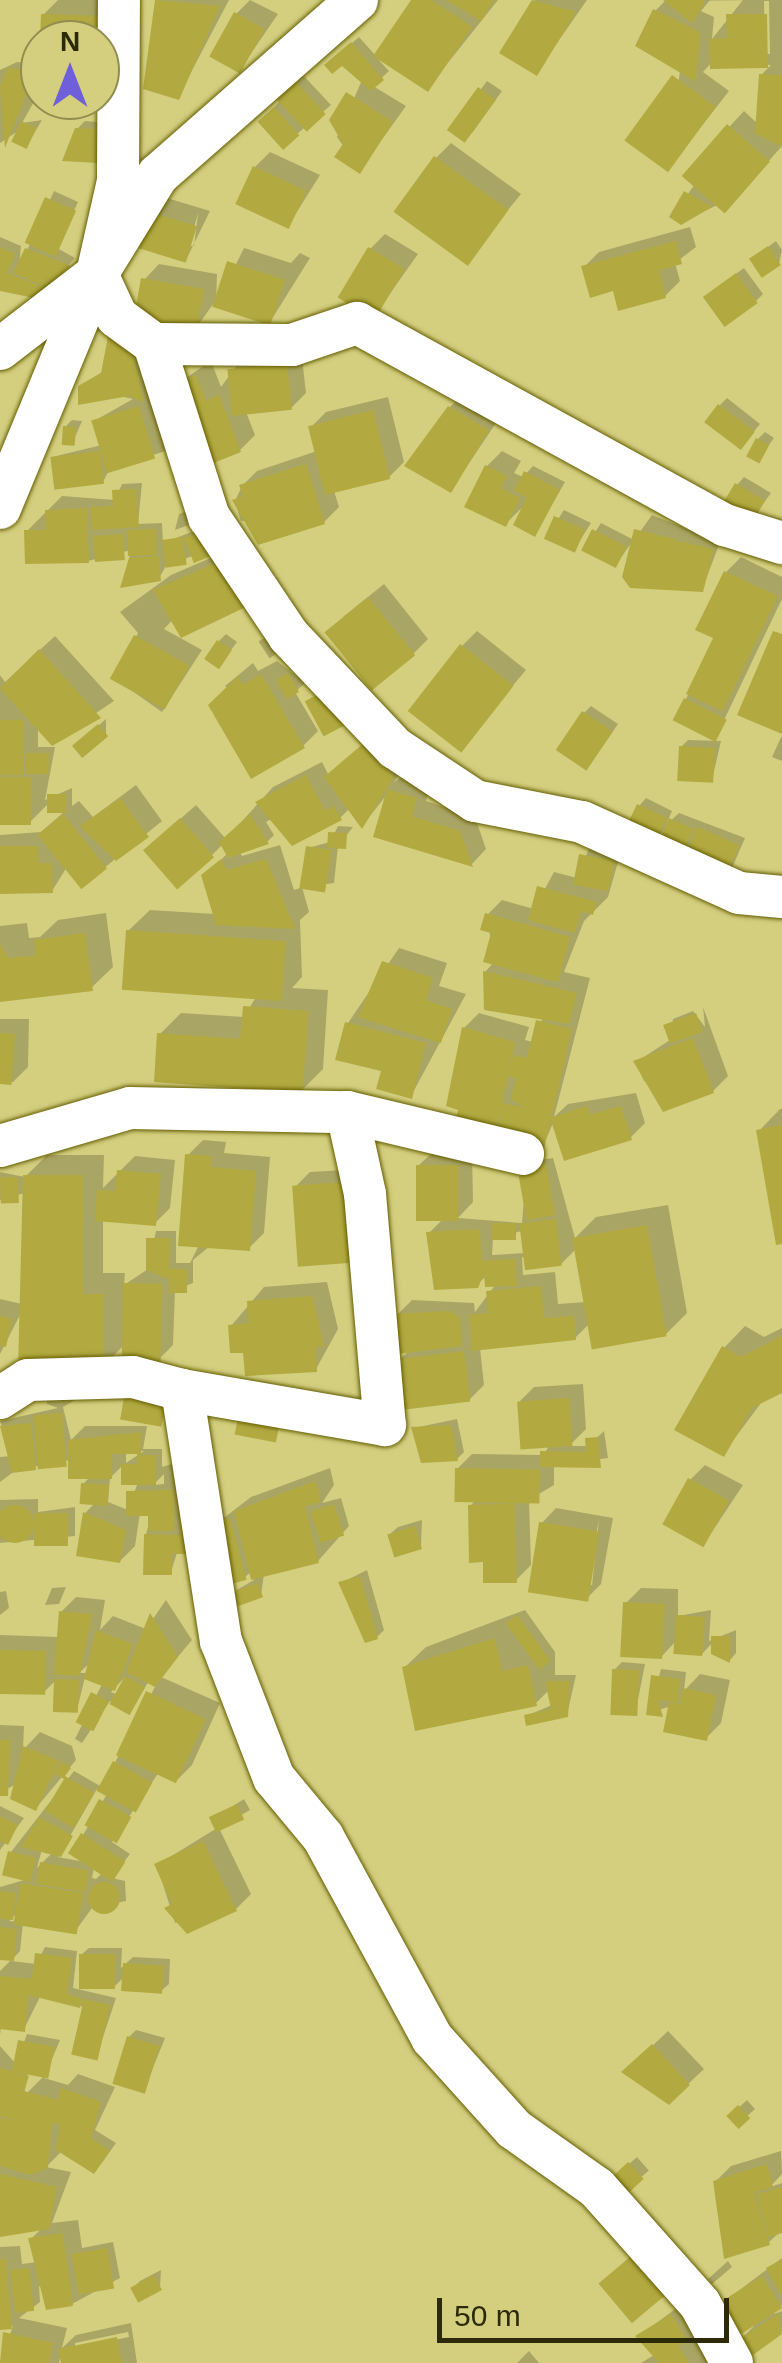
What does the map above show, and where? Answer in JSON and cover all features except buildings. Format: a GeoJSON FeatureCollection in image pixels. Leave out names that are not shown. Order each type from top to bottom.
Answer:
{"type":"FeatureCollection","features":[{"type":"Feature","properties":{"kind":"street"},"geometry":{"type":"LineString","coordinates":[[118,0],[118,181],[98,274],[117,317],[154,344],[292,345],[357,323],[725,525],[782,543]]}},
{"type":"Feature","properties":{"kind":"street"},"geometry":{"type":"LineString","coordinates":[[0,508],[98,274],[158,175],[357,0]]}},
{"type":"Feature","properties":{"kind":"street"},"geometry":{"type":"LineString","coordinates":[[0,348],[98,274]]}},
{"type":"Feature","properties":{"kind":"street"},"geometry":{"type":"LineString","coordinates":[[154,344],[209,517],[288,636],[395,748],[475,801],[582,822],[739,893],[782,896]]}},
{"type":"Feature","properties":{"kind":"street"},"geometry":{"type":"LineString","coordinates":[[0,1146],[130,1108],[347,1112],[523,1154]]}},
{"type":"Feature","properties":{"kind":"street"},"geometry":{"type":"LineString","coordinates":[[0,1398],[28,1380],[133,1377],[182,1390],[385,1426],[365,1194],[347,1112]]}},
{"type":"Feature","properties":{"kind":"street"},"geometry":{"type":"LineString","coordinates":[[182,1390],[220,1641],[274,1778],[323,1837],[432,2038],[514,2129],[597,2188],[700,2304],[732,2363]]}}]}
